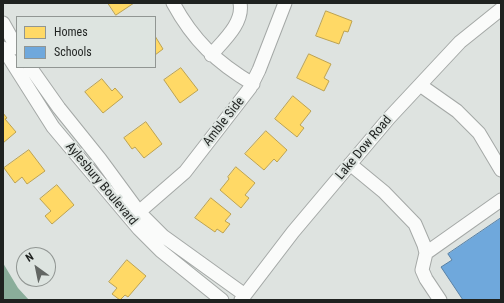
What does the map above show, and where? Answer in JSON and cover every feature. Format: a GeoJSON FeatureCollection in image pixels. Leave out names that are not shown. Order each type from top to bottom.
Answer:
{"type":"FeatureCollection","features":[{"type":"Feature","properties":{"kind":"street"},"geometry":{"type":"LineString","coordinates":[[173,3],[189,29],[212,55],[253,84]]}},
{"type":"Feature","properties":{"kind":"street"},"geometry":{"type":"LineString","coordinates":[[212,55],[239,18],[241,7],[240,3]]}},
{"type":"Feature","properties":{"kind":"street","name":"Amble Side"},"geometry":{"type":"LineString","coordinates":[[135,216],[181,176],[253,84],[285,3]]}},
{"type":"Feature","properties":{"kind":"street","name":"Lake Dow Road"},"geometry":{"type":"LineString","coordinates":[[243,297],[294,232],[389,118],[460,42],[501,10]]}},
{"type":"Feature","properties":{"kind":"street"},"geometry":{"type":"LineString","coordinates":[[3,23],[16,46]]}},
{"type":"Feature","properties":{"kind":"street","name":"Aylesbury Boulevard"},"geometry":{"type":"LineString","coordinates":[[3,48],[53,127],[135,216],[243,297]]}},
{"type":"Feature","properties":{"kind":"street","name":"Aylesbury Boulevard"},"geometry":{"type":"LineString","coordinates":[[31,68],[59,108],[100,159],[135,216],[156,246],[222,300]]}},
{"type":"Feature","properties":{"kind":"street"},"geometry":{"type":"LineString","coordinates":[[420,85],[457,111],[479,133],[501,170]]}},
{"type":"Feature","properties":{"kind":"street"},"geometry":{"type":"LineString","coordinates":[[350,164],[384,192],[415,224],[426,253],[422,270],[426,279],[440,300]]}},
{"type":"Feature","properties":{"kind":"street"},"geometry":{"type":"LineString","coordinates":[[426,253],[501,200]]}},
{"type":"Feature","properties":{"kind":"shaded area"},"geometry":{"type":"Polygon","coordinates":[[[3,263],[16,287],[29,300],[3,300],[3,263]]]}},
{"type":"Feature","properties":{"kind":"building: Homes"},"geometry":{"type":"Polygon","coordinates":[[[108,3],[134,3],[116,15],[108,3]]]}},
{"type":"Feature","properties":{"kind":"building: Homes"},"geometry":{"type":"Polygon","coordinates":[[[326,11],[352,21],[348,32],[344,31],[339,44],[316,36],[326,11]]]}},
{"type":"Feature","properties":{"kind":"building: Homes"},"geometry":{"type":"Polygon","coordinates":[[[156,38],[163,49],[156,54],[156,38]]]}},
{"type":"Feature","properties":{"kind":"building: Homes"},"geometry":{"type":"Polygon","coordinates":[[[309,54],[331,64],[324,78],[329,81],[324,91],[297,78],[309,54]]]}},
{"type":"Feature","properties":{"kind":"building: Homes"},"geometry":{"type":"Polygon","coordinates":[[[181,68],[198,90],[180,103],[164,80],[181,68]]]}},
{"type":"Feature","properties":{"kind":"building: Homes"},"geometry":{"type":"Polygon","coordinates":[[[102,79],[112,91],[115,88],[123,97],[103,113],[85,92],[102,79]]]}},
{"type":"Feature","properties":{"kind":"building: Homes"},"geometry":{"type":"Polygon","coordinates":[[[293,96],[311,111],[300,125],[304,128],[297,137],[275,119],[293,96]]]}},
{"type":"Feature","properties":{"kind":"building: Homes"},"geometry":{"type":"Polygon","coordinates":[[[3,113],[7,118],[5,119],[16,132],[3,143],[3,113]]]}},
{"type":"Feature","properties":{"kind":"building: Homes"},"geometry":{"type":"Polygon","coordinates":[[[146,122],[162,144],[144,158],[135,147],[132,149],[124,138],[146,122]]]}},
{"type":"Feature","properties":{"kind":"building: Homes"},"geometry":{"type":"Polygon","coordinates":[[[266,131],[287,150],[277,162],[274,159],[264,170],[245,154],[266,131]]]}},
{"type":"Feature","properties":{"kind":"building: Homes"},"geometry":{"type":"Polygon","coordinates":[[[29,150],[45,171],[27,184],[22,177],[15,183],[4,168],[29,150]]]}},
{"type":"Feature","properties":{"kind":"building: Homes"},"geometry":{"type":"Polygon","coordinates":[[[236,167],[255,183],[245,195],[249,198],[241,208],[220,190],[236,167]]]}},
{"type":"Feature","properties":{"kind":"building: Homes"},"geometry":{"type":"Polygon","coordinates":[[[57,185],[74,205],[52,224],[45,216],[51,211],[40,199],[57,185]]]}},
{"type":"Feature","properties":{"kind":"building: Homes"},"geometry":{"type":"Polygon","coordinates":[[[211,198],[231,214],[225,221],[230,224],[223,233],[217,229],[215,232],[195,218],[211,198]]]}},
{"type":"Feature","properties":{"kind":"building: Homes"},"geometry":{"type":"Polygon","coordinates":[[[127,260],[146,276],[128,297],[125,295],[120,300],[112,294],[117,288],[109,282],[127,260]]]}},
{"type":"Feature","properties":{"kind":"building: Schools"},"geometry":{"type":"Polygon","coordinates":[[[501,218],[501,300],[463,300],[441,267],[452,260],[448,254],[501,218]]]}}]}
